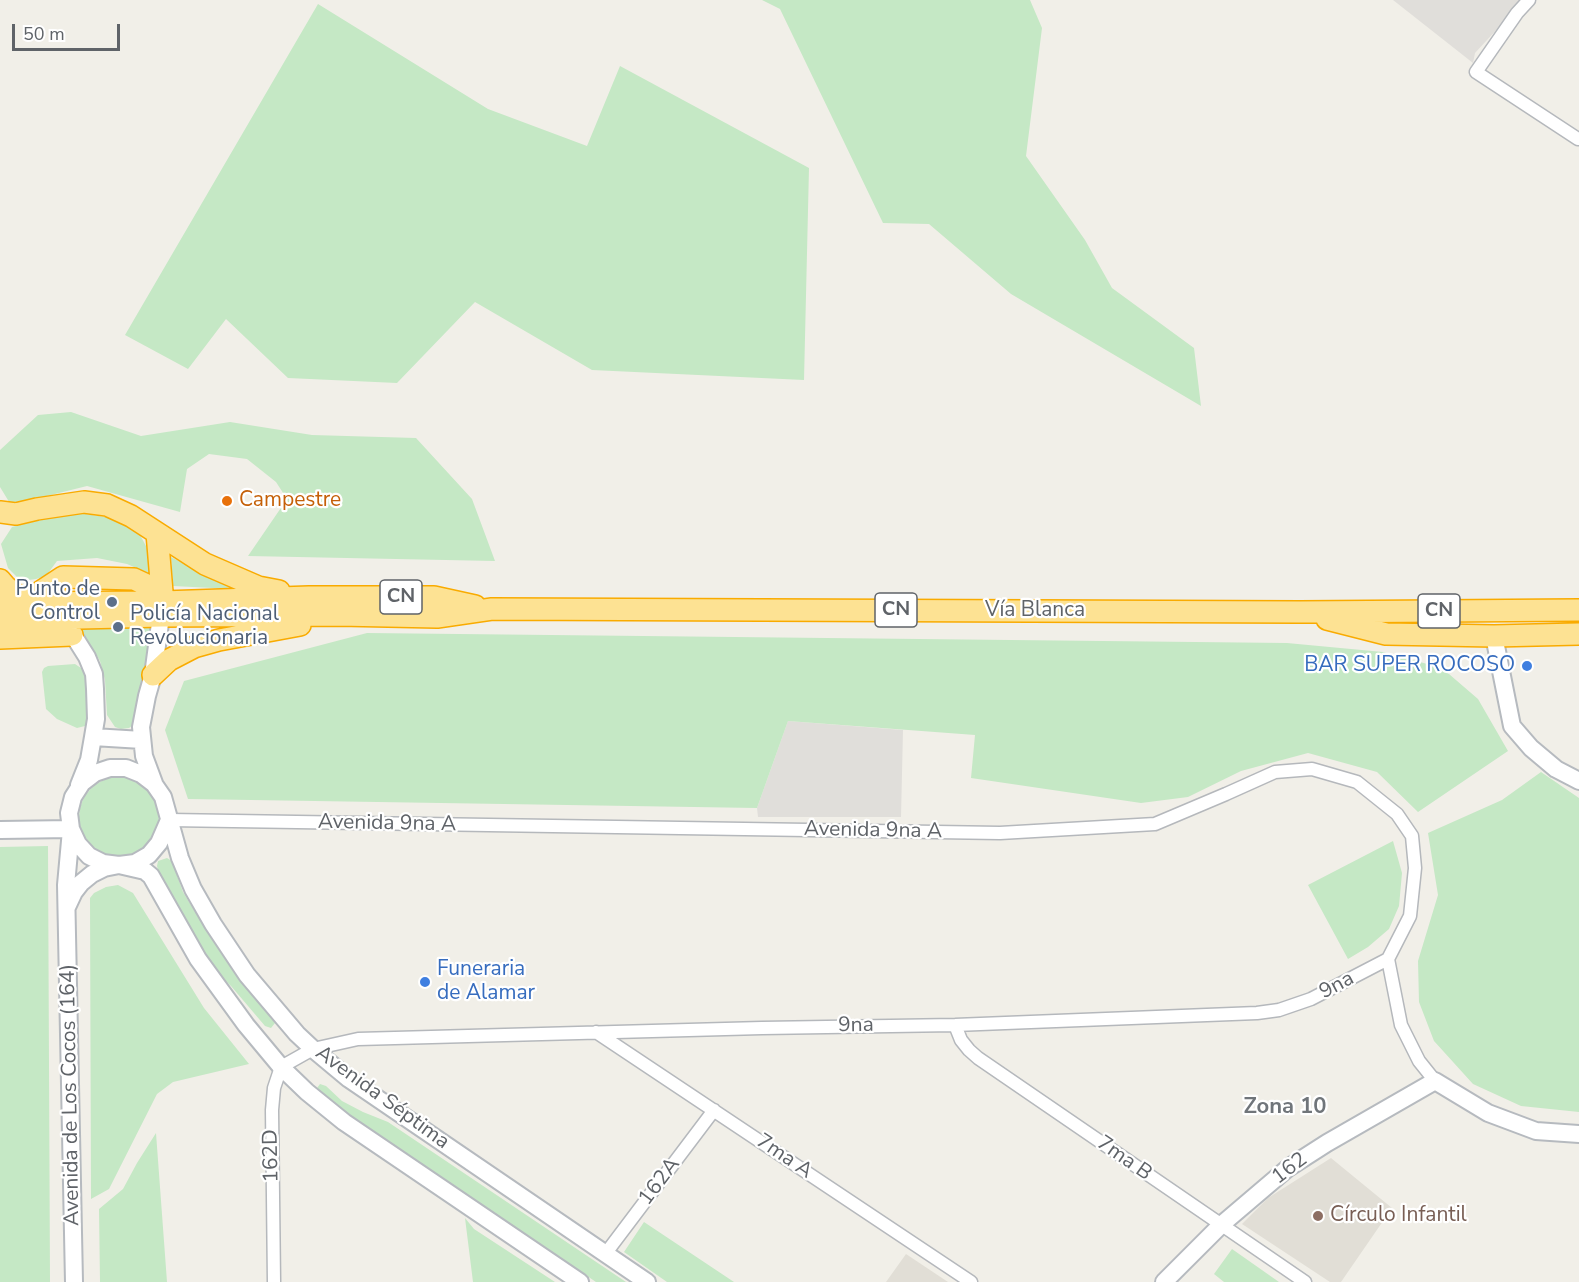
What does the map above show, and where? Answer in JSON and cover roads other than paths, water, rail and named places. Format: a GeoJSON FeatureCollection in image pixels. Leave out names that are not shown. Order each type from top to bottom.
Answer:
{"type":"FeatureCollection","features":[{"type":"Feature","properties":{"kind":"highway"},"geometry":{"type":"LineString","coordinates":[[5,517],[37,508],[84,502],[107,505],[131,516],[205,564],[258,586],[309,597]]}},
{"type":"Feature","properties":{"kind":"highway"},"geometry":{"type":"LineString","coordinates":[[157,533],[162,609]]}},
{"type":"Feature","properties":{"kind":"highway"},"geometry":{"type":"LineString","coordinates":[[0,603],[25,602],[63,577],[134,579],[149,586],[162,609]]}},
{"type":"Feature","properties":{"kind":"highway"},"geometry":{"type":"LineString","coordinates":[[0,580],[25,602],[39,608],[51,618]]}},
{"type":"Feature","properties":{"kind":"highway","name":"Vía Blanca"},"geometry":{"type":"LineString","coordinates":[[0,620],[309,597],[434,597],[492,609]]}},
{"type":"Feature","properties":{"kind":"highway","name":"Vía Blanca"},"geometry":{"type":"LineString","coordinates":[[162,609],[437,616],[492,609],[1300,612],[1579,610]]}},
{"type":"Feature","properties":{"kind":"highway"},"geometry":{"type":"LineString","coordinates":[[1300,612],[1386,634],[1494,636],[1579,634]]}},
{"type":"Feature","properties":{"kind":"highway"},"geometry":{"type":"LineString","coordinates":[[153,675],[169,660],[194,647],[219,640],[354,615]]}},
{"type":"Feature","properties":{"kind":"highway"},"geometry":{"type":"LineString","coordinates":[[0,638],[72,635]]}},
{"type":"Feature","properties":{"kind":"main road"},"geometry":{"type":"LineString","coordinates":[[67,907],[74,892],[92,874],[104,868],[135,862],[149,855],[159,843],[169,820],[163,797],[154,784],[144,756],[141,727],[153,675],[162,609]]}},
{"type":"Feature","properties":{"kind":"main road"},"geometry":{"type":"LineString","coordinates":[[51,618],[72,635],[87,657],[94,674],[96,719],[89,760],[73,797],[69,813],[71,829],[78,844],[89,856],[104,863],[119,865]]}},
{"type":"Feature","properties":{"kind":"main road"},"geometry":{"type":"LineString","coordinates":[[1494,636],[1512,726],[1531,748],[1556,769],[1579,781]]}},
{"type":"Feature","properties":{"kind":"main road"},"geometry":{"type":"LineString","coordinates":[[93,737],[142,740]]}},
{"type":"Feature","properties":{"kind":"main road"},"geometry":{"type":"LineString","coordinates":[[73,797],[82,783],[95,773],[110,768],[126,768],[141,774],[154,784]]}},
{"type":"Feature","properties":{"kind":"main road","name":"Avenida Séptima"},"geometry":{"type":"LineString","coordinates":[[169,820],[180,858],[193,889],[213,924],[247,975],[276,1011],[313,1049],[349,1079],[647,1282]]}},
{"type":"Feature","properties":{"kind":"main road"},"geometry":{"type":"LineString","coordinates":[[0,830],[71,829]]}},
{"type":"Feature","properties":{"kind":"main road","name":"Avenida de Los Cocos (164)"},"geometry":{"type":"LineString","coordinates":[[71,829],[66,885],[74,1282]]}},
{"type":"Feature","properties":{"kind":"main road","name":"Avenida Séptima"},"geometry":{"type":"LineString","coordinates":[[119,865],[145,871],[151,876],[198,959],[280,1067],[307,1092],[344,1122],[580,1282]]}},
{"type":"Feature","properties":{"kind":"main road"},"geometry":{"type":"LineString","coordinates":[[1435,1081],[1488,1113],[1536,1131],[1579,1134]]}},
{"type":"Feature","properties":{"kind":"main road","name":"162"},"geometry":{"type":"LineString","coordinates":[[1164,1282],[1221,1226],[1288,1168],[1435,1081]]}},
{"type":"Feature","properties":{"kind":"street"},"geometry":{"type":"LineString","coordinates":[[1529,0],[1517,13],[1476,72],[1578,140]]}},
{"type":"Feature","properties":{"kind":"street","name":"Avenida 9na A"},"geometry":{"type":"LineString","coordinates":[[169,820],[1000,833],[1155,824],[1275,772],[1312,769],[1357,782],[1397,814],[1412,836],[1415,868],[1410,916],[1388,959]]}},
{"type":"Feature","properties":{"kind":"street"},"geometry":{"type":"LineString","coordinates":[[1388,959],[1401,1025],[1419,1061],[1435,1081]]}},
{"type":"Feature","properties":{"kind":"street","name":"9na"},"geometry":{"type":"LineString","coordinates":[[313,1049],[358,1039],[955,1025],[1257,1013],[1279,1010],[1311,999],[1388,959]]}},
{"type":"Feature","properties":{"kind":"street","name":"7ma B"},"geometry":{"type":"LineString","coordinates":[[955,1025],[961,1040],[978,1058],[1305,1282]]}},
{"type":"Feature","properties":{"kind":"street","name":"7ma A"},"geometry":{"type":"LineString","coordinates":[[597,1032],[971,1282]]}},
{"type":"Feature","properties":{"kind":"street"},"geometry":{"type":"LineString","coordinates":[[280,1067],[313,1049]]}},
{"type":"Feature","properties":{"kind":"street","name":"162D"},"geometry":{"type":"LineString","coordinates":[[274,1282],[272,1110],[274,1088],[280,1067]]}},
{"type":"Feature","properties":{"kind":"street","name":"162A"},"geometry":{"type":"LineString","coordinates":[[606,1253],[714,1110]]}},
{"type":"Feature","properties":{"kind":"place","name":"Campestre"},"geometry":{"type":"Point","coordinates":[227,501]}},
{"type":"Feature","properties":{"kind":"place","name":"Punto de Control"},"geometry":{"type":"Point","coordinates":[112,602]}},
{"type":"Feature","properties":{"kind":"place","name":"Policía Nacional Revolucionaria"},"geometry":{"type":"Point","coordinates":[118,627]}},
{"type":"Feature","properties":{"kind":"place","name":"BAR SUPER ROCOSO"},"geometry":{"type":"Point","coordinates":[1527,666]}},
{"type":"Feature","properties":{"kind":"place","name":"Funeraria de Alamar"},"geometry":{"type":"Point","coordinates":[425,982]}},
{"type":"Feature","properties":{"kind":"place","name":"Círculo Infantil"},"geometry":{"type":"Point","coordinates":[1318,1216]}},
{"type":"Feature","properties":{"kind":"district","name":"Zona 10"},"geometry":{"type":"Point","coordinates":[1285,1108]}}]}
